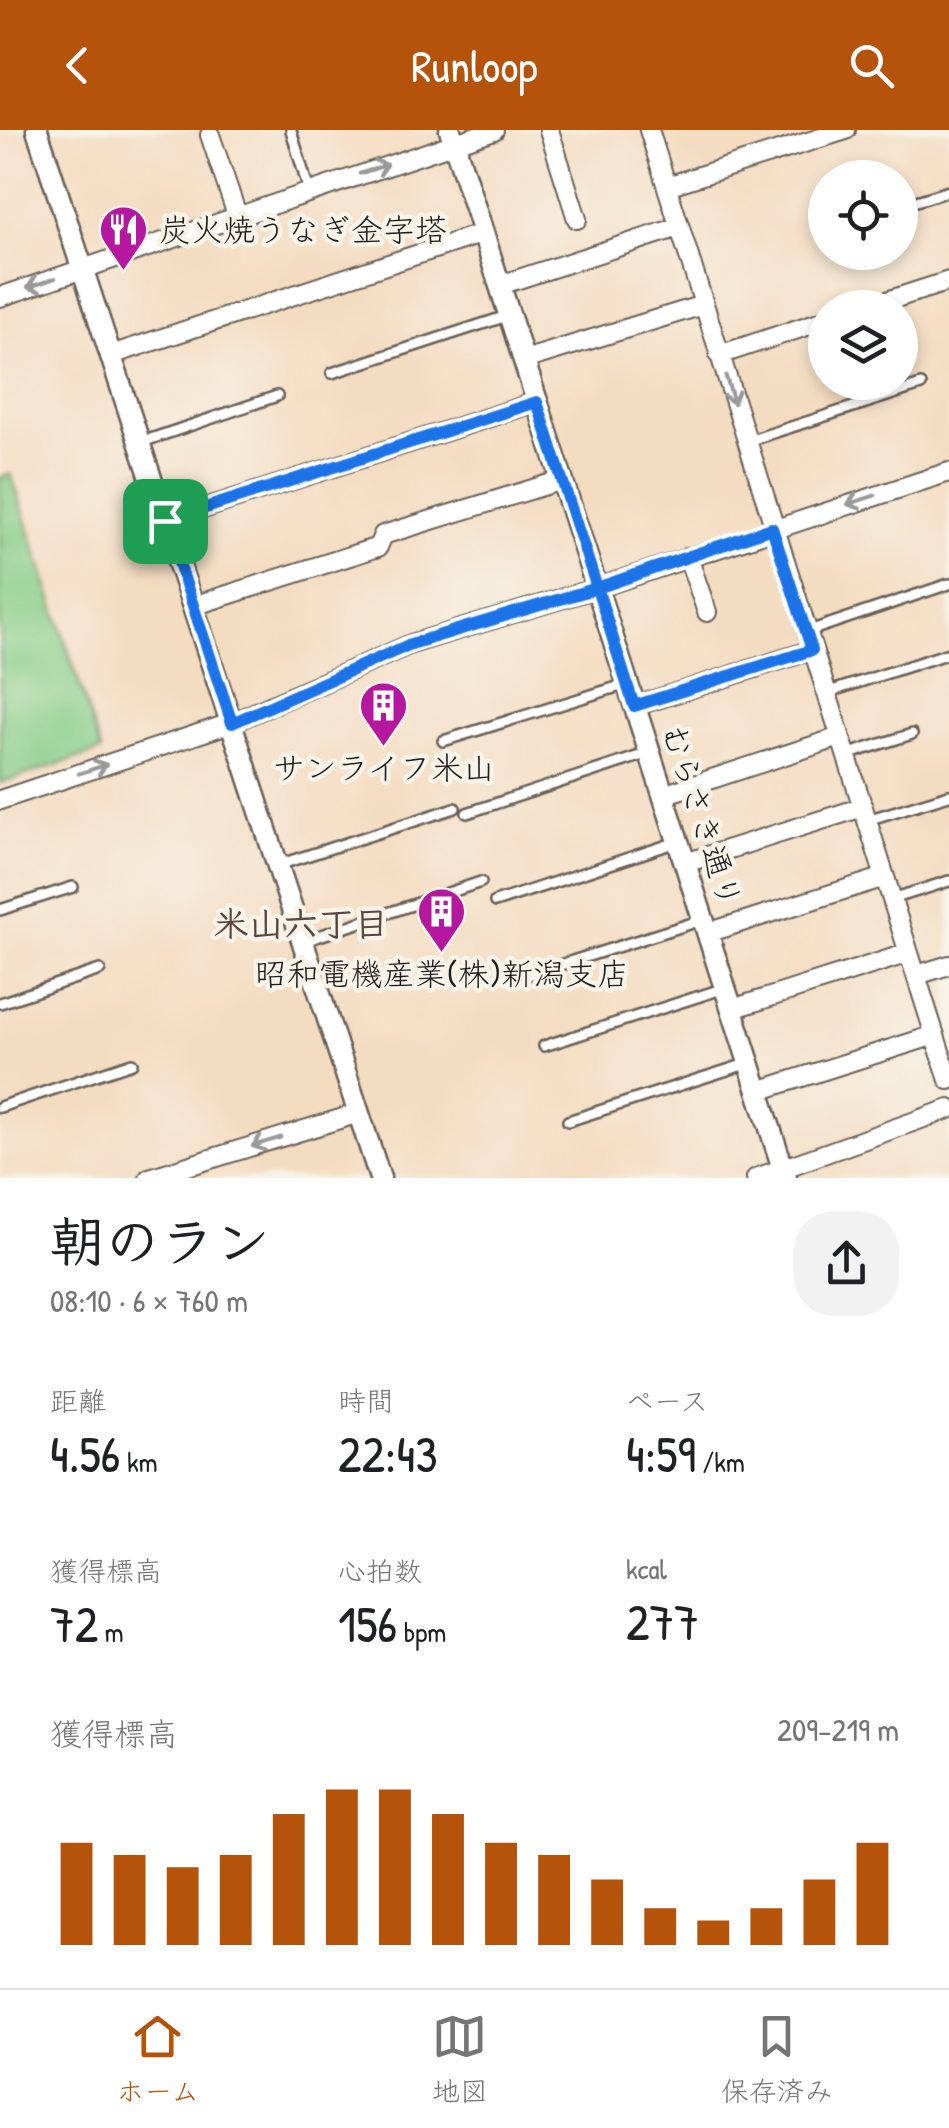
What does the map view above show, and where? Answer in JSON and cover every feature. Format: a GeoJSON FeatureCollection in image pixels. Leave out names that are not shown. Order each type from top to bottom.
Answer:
{"type":"FeatureCollection","features":[{"type":"Feature","properties":{"kind":"street"},"geometry":{"type":"LineString","coordinates":[[37,130],[380,1178]]}},
{"type":"Feature","properties":{"kind":"street"},"geometry":{"type":"LineString","coordinates":[[0,296],[309,191],[452,136],[494,130]]}},
{"type":"Feature","properties":{"kind":"street"},"geometry":{"type":"LineString","coordinates":[[549,130],[577,219]]}},
{"type":"Feature","properties":{"kind":"street"},"geometry":{"type":"LineString","coordinates":[[649,130],[949,1080]]}},
{"type":"Feature","properties":{"kind":"street"},"geometry":{"type":"LineString","coordinates":[[666,186],[846,130]]}},
{"type":"Feature","properties":{"kind":"street"},"geometry":{"type":"LineString","coordinates":[[210,135],[237,215]]}},
{"type":"Feature","properties":{"kind":"street","name":"むらさき通り"},"geometry":{"type":"LineString","coordinates":[[452,136],[784,1174]]}},
{"type":"Feature","properties":{"kind":"street"},"geometry":{"type":"LineString","coordinates":[[500,285],[679,227]]}},
{"type":"Feature","properties":{"kind":"street"},"geometry":{"type":"LineString","coordinates":[[111,355],[483,233]]}},
{"type":"Feature","properties":{"kind":"street"},"geometry":{"type":"LineString","coordinates":[[918,291],[949,281]]}},
{"type":"Feature","properties":{"kind":"street"},"geometry":{"type":"LineString","coordinates":[[524,360],[703,304]]}},
{"type":"Feature","properties":{"kind":"street"},"geometry":{"type":"LineString","coordinates":[[719,354],[808,325]]}},
{"type":"Feature","properties":{"kind":"street"},"geometry":{"type":"LineString","coordinates":[[165,521],[537,402]]}},
{"type":"Feature","properties":{"kind":"street"},"geometry":{"type":"LineString","coordinates":[[0,800],[232,723],[411,644],[597,588],[949,472]]}},
{"type":"Feature","properties":{"kind":"street"},"geometry":{"type":"LineString","coordinates":[[193,606],[378,547],[383,535],[562,480]]}},
{"type":"Feature","properties":{"kind":"street"},"geometry":{"type":"LineString","coordinates":[[688,557],[706,612]]}},
{"type":"Feature","properties":{"kind":"street"},"geometry":{"type":"LineString","coordinates":[[634,706],[809,641]]}},
{"type":"Feature","properties":{"kind":"street"},"geometry":{"type":"LineString","coordinates":[[663,795],[843,746]]}},
{"type":"Feature","properties":{"kind":"street"},"geometry":{"type":"LineString","coordinates":[[685,863],[865,813]]}},
{"type":"Feature","properties":{"kind":"street"},"geometry":{"type":"LineString","coordinates":[[705,926],[885,877]]}},
{"type":"Feature","properties":{"kind":"street"},"geometry":{"type":"LineString","coordinates":[[728,999],[910,952]]}},
{"type":"Feature","properties":{"kind":"street"},"geometry":{"type":"LineString","coordinates":[[917,975],[949,964]]}},
{"type":"Feature","properties":{"kind":"street"},"geometry":{"type":"LineString","coordinates":[[758,1091],[935,1035]]}},
{"type":"Feature","properties":{"kind":"street"},"geometry":{"type":"LineString","coordinates":[[756,1178],[784,1174],[949,1109]]}},
{"type":"Feature","properties":{"kind":"street"},"geometry":{"type":"LineString","coordinates":[[149,1178],[359,1112]]}},
{"type":"Feature","properties":{"kind":"lane"},"geometry":{"type":"LineString","coordinates":[[291,130],[309,191]]}},
{"type":"Feature","properties":{"kind":"lane"},"geometry":{"type":"LineString","coordinates":[[918,200],[949,190]]}},
{"type":"Feature","properties":{"kind":"lane"},"geometry":{"type":"LineString","coordinates":[[332,373],[510,315]]}},
{"type":"Feature","properties":{"kind":"lane"},"geometry":{"type":"LineString","coordinates":[[746,442],[921,386]]}},
{"type":"Feature","properties":{"kind":"lane"},"geometry":{"type":"LineString","coordinates":[[140,442],[277,396]]}},
{"type":"Feature","properties":{"kind":"lane"},"geometry":{"type":"LineString","coordinates":[[809,641],[949,584]]}},
{"type":"Feature","properties":{"kind":"lane"},"geometry":{"type":"LineString","coordinates":[[826,694],[949,653]]}},
{"type":"Feature","properties":{"kind":"lane"},"geometry":{"type":"LineString","coordinates":[[443,741],[628,683]]}},
{"type":"Feature","properties":{"kind":"lane"},"geometry":{"type":"LineString","coordinates":[[843,746],[912,734]]}},
{"type":"Feature","properties":{"kind":"lane"},"geometry":{"type":"LineString","coordinates":[[466,813],[650,753]]}},
{"type":"Feature","properties":{"kind":"lane"},"geometry":{"type":"LineString","coordinates":[[865,813],[949,796]]}},
{"type":"Feature","properties":{"kind":"lane"},"geometry":{"type":"LineString","coordinates":[[278,864],[455,808]]}},
{"type":"Feature","properties":{"kind":"lane"},"geometry":{"type":"LineString","coordinates":[[495,902],[678,842]]}},
{"type":"Feature","properties":{"kind":"lane"},"geometry":{"type":"LineString","coordinates":[[892,899],[949,881]]}},
{"type":"Feature","properties":{"kind":"lane"},"geometry":{"type":"LineString","coordinates":[[304,941],[481,882]]}},
{"type":"Feature","properties":{"kind":"lane"},"geometry":{"type":"LineString","coordinates":[[0,910],[73,887]]}},
{"type":"Feature","properties":{"kind":"lane"},"geometry":{"type":"LineString","coordinates":[[519,978],[705,926]]}},
{"type":"Feature","properties":{"kind":"lane"},"geometry":{"type":"LineString","coordinates":[[0,1003],[100,970]]}},
{"type":"Feature","properties":{"kind":"lane"},"geometry":{"type":"LineString","coordinates":[[544,1046],[728,999]]}},
{"type":"Feature","properties":{"kind":"lane"},"geometry":{"type":"LineString","coordinates":[[0,1107],[132,1063]]}},
{"type":"Feature","properties":{"kind":"lane"},"geometry":{"type":"LineString","coordinates":[[568,1122],[749,1063]]}},
{"type":"Feature","properties":{"kind":"green space"},"geometry":{"type":"Polygon","coordinates":[[[11,474],[101,751],[0,783],[0,477],[11,474]]]}},
{"type":"Feature","properties":{"kind":"place","name":"炭火焼うなぎ金字塔"},"geometry":{"type":"Point","coordinates":[124,272]}},
{"type":"Feature","properties":{"kind":"place","name":"サンライフ米山"},"geometry":{"type":"Point","coordinates":[384,748]}},
{"type":"Feature","properties":{"kind":"place","name":"昭和電機産業(株)新潟支店"},"geometry":{"type":"Point","coordinates":[442,954]}},
{"type":"Feature","properties":{"kind":"district","name":"米山六丁目"},"geometry":{"type":"Point","coordinates":[301,924]}},
{"type":"Feature","properties":{"kind":"route"},"geometry":{"type":"LineString","coordinates":[[165,521],[232,723],[411,644],[597,588],[634,706],[812,650],[772,528],[597,588],[537,402],[165,521]]}}]}
